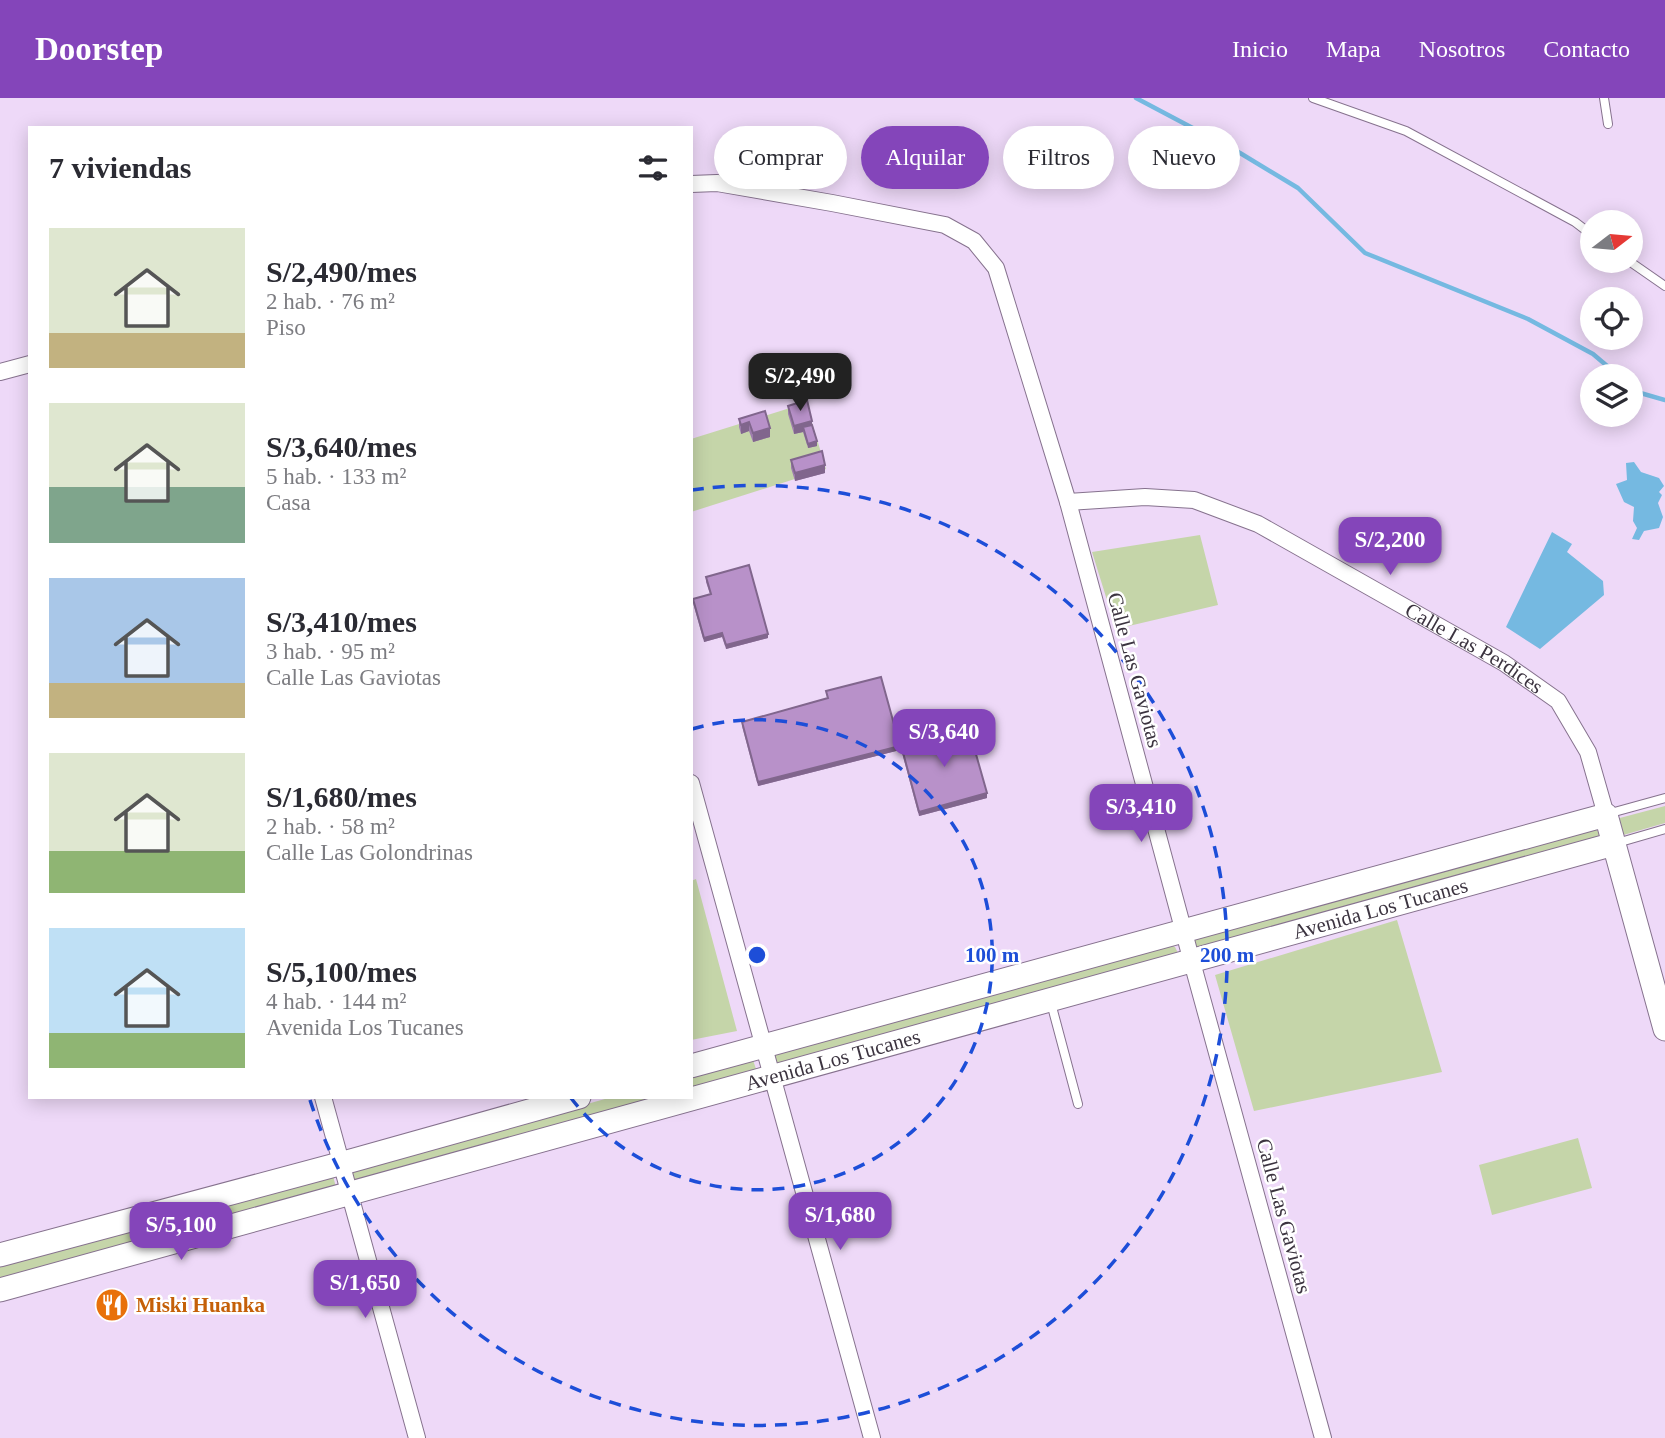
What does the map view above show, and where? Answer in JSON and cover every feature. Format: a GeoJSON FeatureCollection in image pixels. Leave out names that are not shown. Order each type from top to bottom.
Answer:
{"type":"FeatureCollection","features":[{"type":"Feature","properties":{"kind":"street","name":"Calle Las Gaviotas"},"geometry":{"type":"LineString","coordinates":[[693,184],[717,183],[945,225],[974,241],[996,268],[1068,502],[1324,1438]]}},
{"type":"Feature","properties":{"kind":"street"},"geometry":{"type":"LineString","coordinates":[[0,372],[28,365]]}},
{"type":"Feature","properties":{"kind":"street","name":"Calle Las Perdices"},"geometry":{"type":"LineString","coordinates":[[1068,502],[1145,497],[1194,500],[1258,524],[1504,663],[1558,701],[1588,752],[1665,1029]]}},
{"type":"Feature","properties":{"kind":"street"},"geometry":{"type":"LineString","coordinates":[[693,790],[872,1438]]}},
{"type":"Feature","properties":{"kind":"street","name":"Avenida Los Tucanes"},"geometry":{"type":"LineString","coordinates":[[693,1065],[1606,814]]}},
{"type":"Feature","properties":{"kind":"street","name":"Avenida Los Tucanes"},"geometry":{"type":"LineString","coordinates":[[693,1098],[1615,844]]}},
{"type":"Feature","properties":{"kind":"street"},"geometry":{"type":"LineString","coordinates":[[324,1099],[417,1438]]}},
{"type":"Feature","properties":{"kind":"street"},"geometry":{"type":"LineString","coordinates":[[0,1255],[572,1099]]}},
{"type":"Feature","properties":{"kind":"street","name":"Avenida Los Tucanes"},"geometry":{"type":"LineString","coordinates":[[0,1290],[689,1099]]}},
{"type":"Feature","properties":{"kind":"lane"},"geometry":{"type":"LineString","coordinates":[[1313,98],[1406,131],[1580,226]]}},
{"type":"Feature","properties":{"kind":"lane"},"geometry":{"type":"LineString","coordinates":[[1604,98],[1608,124]]}},
{"type":"Feature","properties":{"kind":"lane"},"geometry":{"type":"LineString","coordinates":[[1643,271],[1665,286]]}},
{"type":"Feature","properties":{"kind":"lane","name":"Avenida Los Tucanes"},"geometry":{"type":"LineString","coordinates":[[1606,814],[1665,798]]}},
{"type":"Feature","properties":{"kind":"lane","name":"Avenida Los Tucanes"},"geometry":{"type":"LineString","coordinates":[[1615,844],[1665,829]]}},
{"type":"Feature","properties":{"kind":"lane"},"geometry":{"type":"LineString","coordinates":[[1051,1000],[1078,1104]]}},
{"type":"Feature","properties":{"kind":"green space"},"geometry":{"type":"Polygon","coordinates":[[[806,403],[826,469],[693,511],[693,438],[806,403]]]}},
{"type":"Feature","properties":{"kind":"green space"},"geometry":{"type":"Polygon","coordinates":[[[1200,535],[1218,605],[1116,629],[1092,552],[1200,535]]]}},
{"type":"Feature","properties":{"kind":"green space"},"geometry":{"type":"Polygon","coordinates":[[[1665,806],[1665,823],[1620,836],[1616,819],[1665,806]]]}},
{"type":"Feature","properties":{"kind":"green space"},"geometry":{"type":"Polygon","coordinates":[[[1596,828],[1598,839],[1196,951],[1193,939],[1596,828]]]}},
{"type":"Feature","properties":{"kind":"green space"},"geometry":{"type":"Polygon","coordinates":[[[696,879],[737,1031],[693,1040],[693,880],[696,879]]]}},
{"type":"Feature","properties":{"kind":"green space"},"geometry":{"type":"Polygon","coordinates":[[[1397,920],[1442,1072],[1254,1111],[1215,975],[1397,920]]]}},
{"type":"Feature","properties":{"kind":"green space"},"geometry":{"type":"Polygon","coordinates":[[[1170,944],[1178,953],[774,1066],[773,1053],[1170,944]]]}},
{"type":"Feature","properties":{"kind":"green space"},"geometry":{"type":"Polygon","coordinates":[[[753,1060],[757,1072],[693,1090],[693,1075],[753,1060]]]}},
{"type":"Feature","properties":{"kind":"green space"},"geometry":{"type":"Polygon","coordinates":[[[605,1099],[663,1099],[355,1184],[352,1170],[605,1099]]]}},
{"type":"Feature","properties":{"kind":"green space"},"geometry":{"type":"Polygon","coordinates":[[[1578,1138],[1592,1188],[1492,1215],[1479,1165],[1578,1138]]]}},
{"type":"Feature","properties":{"kind":"green space"},"geometry":{"type":"Polygon","coordinates":[[[333,1176],[336,1187],[0,1281],[0,1265],[333,1176]]]}},
{"type":"Feature","properties":{"kind":"water"},"geometry":{"type":"Polygon","coordinates":[[[1634,462],[1641,472],[1659,478],[1664,486],[1659,492],[1662,495],[1658,503],[1663,517],[1659,528],[1644,531],[1639,540],[1632,539],[1637,528],[1633,521],[1634,507],[1624,502],[1616,484],[1627,480],[1626,463],[1634,462]]]}},
{"type":"Feature","properties":{"kind":"water"},"geometry":{"type":"Polygon","coordinates":[[[1552,532],[1572,544],[1567,552],[1603,581],[1604,595],[1540,649],[1506,627],[1552,532]]]}},
{"type":"Feature","properties":{"kind":"building"},"geometry":{"type":"Polygon","coordinates":[[[807,400],[812,421],[794,426],[788,406],[807,400]]]}},
{"type":"Feature","properties":{"kind":"building"},"geometry":{"type":"Polygon","coordinates":[[[765,411],[770,428],[753,433],[749,422],[741,425],[739,419],[765,411]]]}},
{"type":"Feature","properties":{"kind":"building"},"geometry":{"type":"Polygon","coordinates":[[[812,425],[817,441],[808,444],[803,427],[812,425]]]}},
{"type":"Feature","properties":{"kind":"building"},"geometry":{"type":"Polygon","coordinates":[[[822,451],[825,465],[795,473],[791,460],[822,451]]]}},
{"type":"Feature","properties":{"kind":"building"},"geometry":{"type":"Polygon","coordinates":[[[749,565],[768,634],[726,645],[722,633],[704,638],[693,599],[711,594],[706,577],[749,565]]]}},
{"type":"Feature","properties":{"kind":"building"},"geometry":{"type":"Polygon","coordinates":[[[881,677],[900,746],[758,782],[742,722],[828,698],[826,691],[881,677]]]}},
{"type":"Feature","properties":{"kind":"building"},"geometry":{"type":"Polygon","coordinates":[[[968,726],[987,793],[919,812],[901,745],[968,726]]]}},
{"type":"Feature","properties":{"kind":"waterway"},"geometry":{"type":"LineString","coordinates":[[1136,98],[1240,153],[1298,188],[1365,253],[1528,319],[1593,354],[1605,364]]}},
{"type":"Feature","properties":{"kind":"waterway"},"geometry":{"type":"LineString","coordinates":[[1643,394],[1665,400]]}},
{"type":"Feature","properties":{"kind":"place","name":"Miski Huanka"},"geometry":{"type":"Point","coordinates":[112,1305]}}]}
